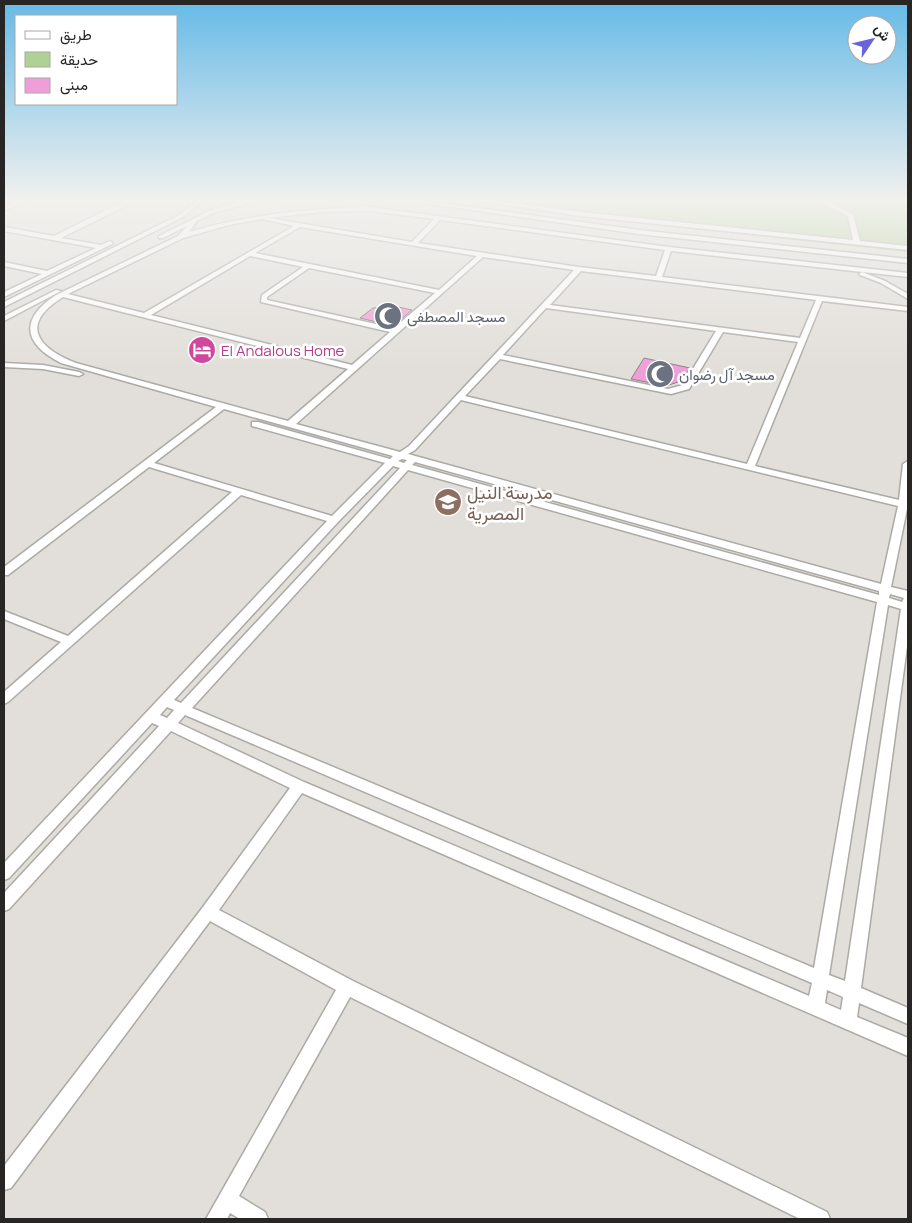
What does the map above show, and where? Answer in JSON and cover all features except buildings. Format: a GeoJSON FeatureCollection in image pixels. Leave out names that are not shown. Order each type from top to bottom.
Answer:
{"type":"FeatureCollection","features":[{"type":"Feature","properties":{"kind":"street"},"geometry":{"type":"LineString","coordinates":[[4,295],[83,256]]}},
{"type":"Feature","properties":{"kind":"street"},"geometry":{"type":"LineString","coordinates":[[4,305],[101,256]]}},
{"type":"Feature","properties":{"kind":"street"},"geometry":{"type":"LineString","coordinates":[[4,319],[124,256]]}},
{"type":"Feature","properties":{"kind":"street"},"geometry":{"type":"LineString","coordinates":[[141,256],[62,295],[45,308],[35,325],[36,338],[50,356],[73,365],[218,409],[290,425],[908,601],[848,1021]]}},
{"type":"Feature","properties":{"kind":"street"},"geometry":{"type":"LineString","coordinates":[[144,316],[245,256]]}},
{"type":"Feature","properties":{"kind":"street"},"geometry":{"type":"LineString","coordinates":[[258,256],[440,292]]}},
{"type":"Feature","properties":{"kind":"street"},"geometry":{"type":"LineString","coordinates":[[290,425],[481,256]]}},
{"type":"Feature","properties":{"kind":"street"},"geometry":{"type":"LineString","coordinates":[[489,256],[578,269],[908,309]]}},
{"type":"Feature","properties":{"kind":"street"},"geometry":{"type":"LineString","coordinates":[[658,279],[666,256]]}},
{"type":"Feature","properties":{"kind":"street"},"geometry":{"type":"LineString","coordinates":[[734,256],[908,274]]}},
{"type":"Feature","properties":{"kind":"street"},"geometry":{"type":"LineString","coordinates":[[786,256],[908,269]]}},
{"type":"Feature","properties":{"kind":"street"},"geometry":{"type":"LineString","coordinates":[[863,256],[908,261]]}},
{"type":"Feature","properties":{"kind":"street"},"geometry":{"type":"LineString","coordinates":[[4,264],[44,275]]}},
{"type":"Feature","properties":{"kind":"street"},"geometry":{"type":"LineString","coordinates":[[308,266],[264,296],[263,302],[396,331]]}},
{"type":"Feature","properties":{"kind":"street"},"geometry":{"type":"LineString","coordinates":[[4,268],[44,275]]}},
{"type":"Feature","properties":{"kind":"street"},"geometry":{"type":"LineString","coordinates":[[844,268],[883,282],[908,297]]}},
{"type":"Feature","properties":{"kind":"street"},"geometry":{"type":"LineString","coordinates":[[4,904],[168,724],[404,458],[578,269]]}},
{"type":"Feature","properties":{"kind":"street"},"geometry":{"type":"LineString","coordinates":[[62,295],[355,368]]}},
{"type":"Feature","properties":{"kind":"street"},"geometry":{"type":"LineString","coordinates":[[752,464],[801,340],[820,298]]}},
{"type":"Feature","properties":{"kind":"street"},"geometry":{"type":"LineString","coordinates":[[544,306],[801,340]]}},
{"type":"Feature","properties":{"kind":"street"},"geometry":{"type":"LineString","coordinates":[[498,356],[668,392],[686,387],[720,330]]}},
{"type":"Feature","properties":{"kind":"street"},"geometry":{"type":"LineString","coordinates":[[33,366],[40,360],[50,356]]}},
{"type":"Feature","properties":{"kind":"street"},"geometry":{"type":"LineString","coordinates":[[4,365],[33,366],[74,372],[404,458]]}},
{"type":"Feature","properties":{"kind":"street"},"geometry":{"type":"LineString","coordinates":[[462,394],[904,500]]}},
{"type":"Feature","properties":{"kind":"street"},"geometry":{"type":"LineString","coordinates":[[4,572],[218,409]]}},
{"type":"Feature","properties":{"kind":"street"},"geometry":{"type":"LineString","coordinates":[[4,873],[334,520],[404,458]]}},
{"type":"Feature","properties":{"kind":"street"},"geometry":{"type":"LineString","coordinates":[[146,463],[334,520]]}},
{"type":"Feature","properties":{"kind":"street"},"geometry":{"type":"LineString","coordinates":[[816,1007],[884,594],[904,500],[908,464]]}},
{"type":"Feature","properties":{"kind":"street"},"geometry":{"type":"LineString","coordinates":[[4,699],[238,492]]}},
{"type":"Feature","properties":{"kind":"street"},"geometry":{"type":"LineString","coordinates":[[4,615],[69,641]]}},
{"type":"Feature","properties":{"kind":"street"},"geometry":{"type":"LineString","coordinates":[[164,701],[908,1016]]}},
{"type":"Feature","properties":{"kind":"street"},"geometry":{"type":"LineString","coordinates":[[150,716],[299,786],[908,1047]]}},
{"type":"Feature","properties":{"kind":"street"},"geometry":{"type":"LineString","coordinates":[[4,1181],[208,912],[299,786]]}},
{"type":"Feature","properties":{"kind":"street"},"geometry":{"type":"LineString","coordinates":[[208,912],[347,987],[820,1219]]}},
{"type":"Feature","properties":{"kind":"street"},"geometry":{"type":"LineString","coordinates":[[216,1219],[347,987]]}},
{"type":"Feature","properties":{"kind":"street"},"geometry":{"type":"LineString","coordinates":[[227,1200],[258,1219]]}},
{"type":"Feature","properties":{"kind":"place","name":"مسجد المصطفى"},"geometry":{"type":"Point","coordinates":[388,316]}},
{"type":"Feature","properties":{"kind":"place","name":"El Andalous Home"},"geometry":{"type":"Point","coordinates":[202,350]}},
{"type":"Feature","properties":{"kind":"place","name":"مسجد آل رضوان"},"geometry":{"type":"Point","coordinates":[660,374]}},
{"type":"Feature","properties":{"kind":"place","name":"مدرسة النيل المصرية"},"geometry":{"type":"Point","coordinates":[448,502]}}]}
